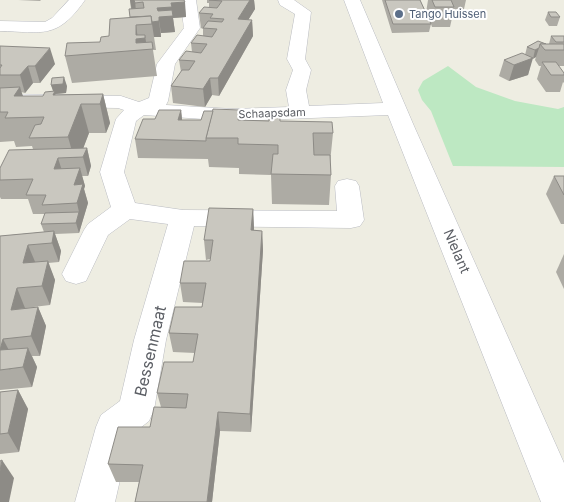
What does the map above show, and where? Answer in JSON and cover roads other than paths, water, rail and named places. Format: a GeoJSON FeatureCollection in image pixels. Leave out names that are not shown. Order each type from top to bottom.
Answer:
{"type":"FeatureCollection","features":[{"type":"Feature","properties":{"kind":"street"},"geometry":{"type":"LineString","coordinates":[[0,26],[48,27],[58,21],[77,0]]}},
{"type":"Feature","properties":{"kind":"street"},"geometry":{"type":"LineString","coordinates":[[125,210],[112,172],[126,119],[139,109],[158,101],[166,64],[192,28],[188,0]]}},
{"type":"Feature","properties":{"kind":"street"},"geometry":{"type":"LineString","coordinates":[[286,0],[284,2],[303,12],[296,59],[302,70],[296,90],[300,112]]}},
{"type":"Feature","properties":{"kind":"street","name":"Nielant"},"geometry":{"type":"LineString","coordinates":[[352,0],[395,109],[516,389],[561,502]]}},
{"type":"Feature","properties":{"kind":"street","name":"Schaapsdam"},"geometry":{"type":"LineString","coordinates":[[0,100],[121,102],[139,109],[233,115],[395,109]]}},
{"type":"Feature","properties":{"kind":"street"},"geometry":{"type":"LineString","coordinates":[[76,274],[97,230],[125,210],[183,218],[351,220],[347,186]]}},
{"type":"Feature","properties":{"kind":"street","name":"Bessenmaat"},"geometry":{"type":"LineString","coordinates":[[95,502],[114,427],[136,410],[150,340],[183,218]]}},
{"type":"Feature","properties":{"kind":"place","name":"Tango Huissen"},"geometry":{"type":"Point","coordinates":[399,14]}}]}
